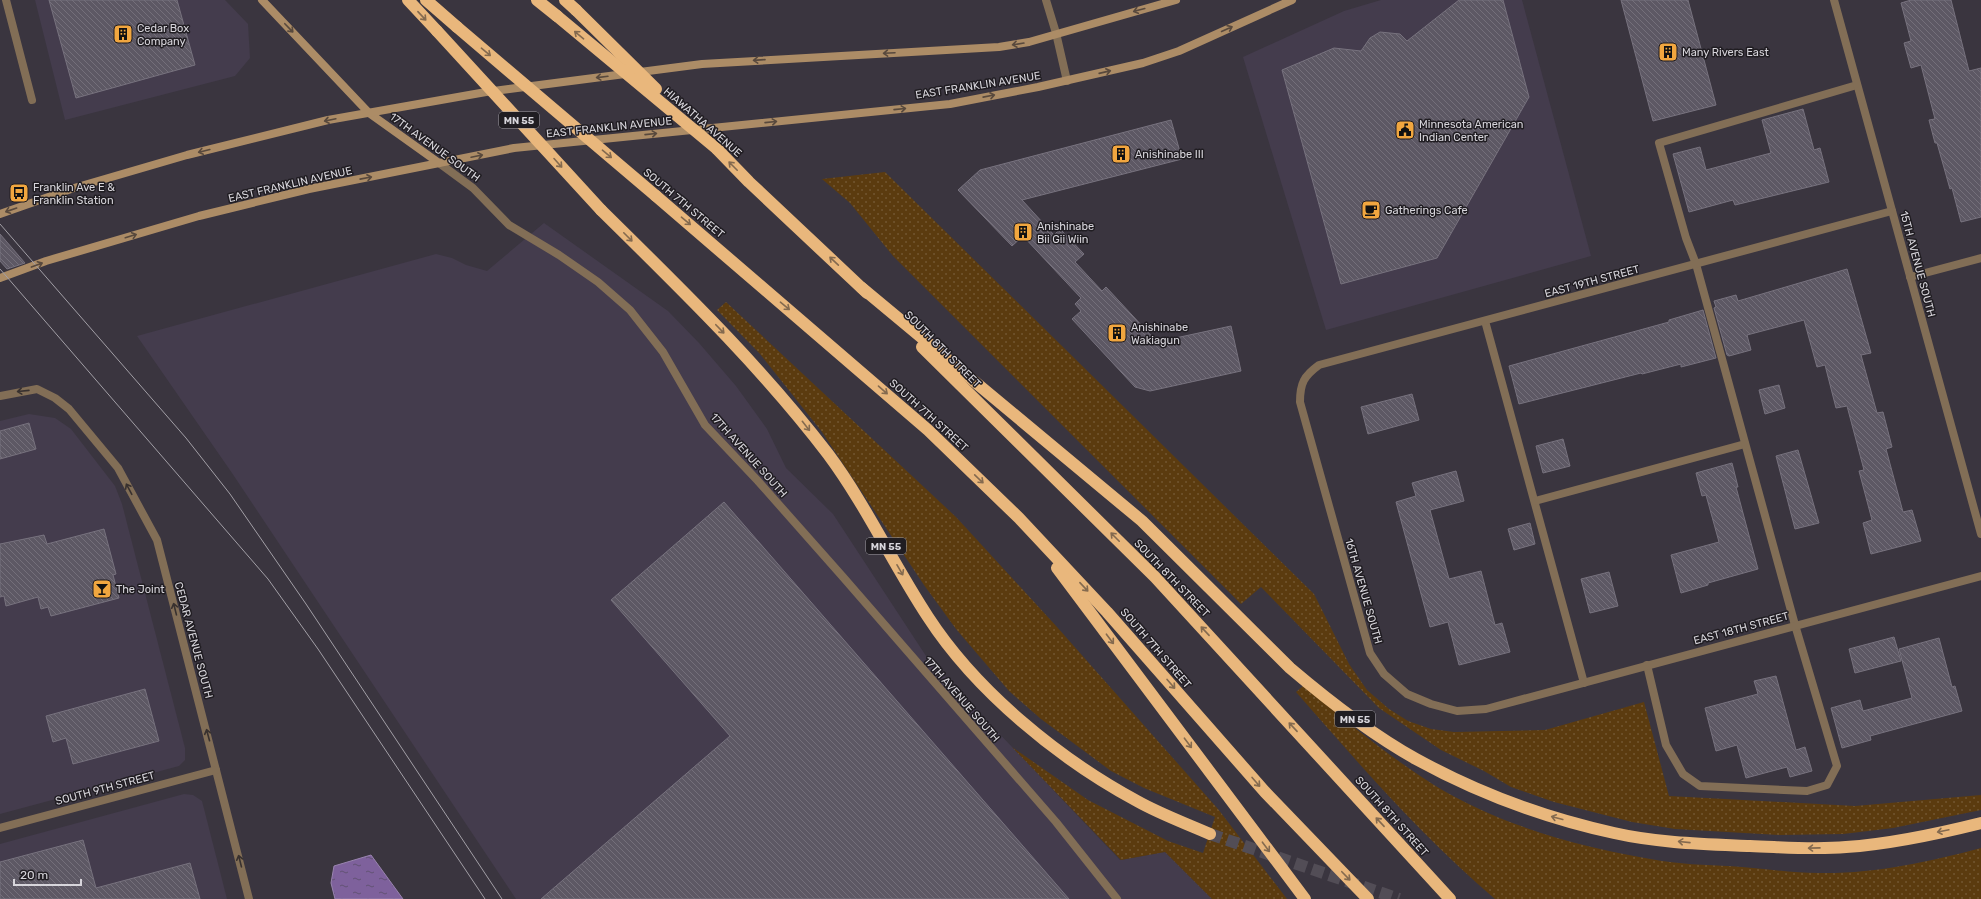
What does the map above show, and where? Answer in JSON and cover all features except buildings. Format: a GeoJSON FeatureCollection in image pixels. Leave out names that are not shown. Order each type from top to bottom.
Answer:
{"type":"FeatureCollection","features":[{"type":"Feature","properties":{"kind":"highway","name":"MN 55"},"geometry":{"type":"LineString","coordinates":[[408,0],[600,210],[716,325],[783,397],[830,457],[856,496],[928,617],[958,657],[985,686],[1013,714],[1080,766],[1136,800],[1210,834]]}},
{"type":"Feature","properties":{"kind":"highway","name":"SOUTH 7TH STREET"},"geometry":{"type":"LineString","coordinates":[[426,0],[922,425],[1019,518],[1107,612],[1265,792],[1368,899]]}},
{"type":"Feature","properties":{"kind":"highway","name":"HIAWATHA AVENUE"},"geometry":{"type":"LineString","coordinates":[[537,0],[717,149],[862,288]]}},
{"type":"Feature","properties":{"kind":"highway"},"geometry":{"type":"LineString","coordinates":[[565,0],[717,149]]}},
{"type":"Feature","properties":{"kind":"highway","name":"MN 55"},"geometry":{"type":"LineString","coordinates":[[862,288],[1142,521],[1285,663],[1317,691],[1389,743],[1453,778],[1518,805],[1592,827],[1648,838],[1700,844],[1804,848],[1846,847],[1906,838],[1981,823]]}},
{"type":"Feature","properties":{"kind":"highway","name":"SOUTH 8TH STREET"},"geometry":{"type":"LineString","coordinates":[[862,288],[1155,577],[1450,899]]}},
{"type":"Feature","properties":{"kind":"highway"},"geometry":{"type":"LineString","coordinates":[[1019,518],[1305,899]]}},
{"type":"Feature","properties":{"kind":"highway"},"geometry":{"type":"LineString","coordinates":[[1407,851],[1460,899]]}},
{"type":"Feature","properties":{"kind":"main road","name":"17TH AVENUE SOUTH"},"geometry":{"type":"LineString","coordinates":[[262,0],[368,113],[439,164]]}},
{"type":"Feature","properties":{"kind":"main road"},"geometry":{"type":"LineString","coordinates":[[0,214],[74,188],[187,155],[328,120],[486,92],[702,64],[999,47],[1029,42],[1056,33],[1176,0]]}},
{"type":"Feature","properties":{"kind":"main road","name":"EAST FRANKLIN AVENUE"},"geometry":{"type":"LineString","coordinates":[[0,278],[46,262],[199,216],[309,189],[514,148],[950,104],[1067,81],[1136,65],[1179,51],[1292,0]]}},
{"type":"Feature","properties":{"kind":"street"},"geometry":{"type":"LineString","coordinates":[[6,0],[32,100]]}},
{"type":"Feature","properties":{"kind":"street"},"geometry":{"type":"LineString","coordinates":[[1046,0],[1056,33],[1067,81]]}},
{"type":"Feature","properties":{"kind":"street","name":"15TH AVENUE SOUTH"},"geometry":{"type":"LineString","coordinates":[[1834,0],[1981,534]]}},
{"type":"Feature","properties":{"kind":"street"},"geometry":{"type":"LineString","coordinates":[[1646,665],[1666,745],[1683,774],[1700,786],[1807,791],[1827,784],[1837,766],[1795,625],[1696,264],[1686,238],[1659,143],[1857,85]]}},
{"type":"Feature","properties":{"kind":"street","name":"17TH AVENUE SOUTH"},"geometry":{"type":"LineString","coordinates":[[439,164],[473,188],[509,225],[559,255],[598,282],[630,310],[664,352],[705,425],[758,481],[843,577],[1056,822],[1117,899]]}},
{"type":"Feature","properties":{"kind":"street","name":"EAST 19TH STREET"},"geometry":{"type":"LineString","coordinates":[[1302,380],[1310,371],[1319,365],[1892,211]]}},
{"type":"Feature","properties":{"kind":"street"},"geometry":{"type":"LineString","coordinates":[[1910,277],[1981,258]]}},
{"type":"Feature","properties":{"kind":"street"},"geometry":{"type":"LineString","coordinates":[[1486,321],[1584,683]]}},
{"type":"Feature","properties":{"kind":"street","name":"16TH AVENUE SOUTH"},"geometry":{"type":"LineString","coordinates":[[1302,380],[1300,402],[1370,653],[1384,674],[1407,694],[1431,704],[1457,710],[1486,709],[1507,704]]}},
{"type":"Feature","properties":{"kind":"street","name":"CEDAR AVENUE SOUTH"},"geometry":{"type":"LineString","coordinates":[[0,396],[37,389],[55,398],[69,409],[118,468],[157,540],[249,899]]}},
{"type":"Feature","properties":{"kind":"street"},"geometry":{"type":"LineString","coordinates":[[1535,501],[1745,444]]}},
{"type":"Feature","properties":{"kind":"street","name":"EAST 18TH STREET"},"geometry":{"type":"LineString","coordinates":[[1507,704],[1646,665],[1981,576]]}},
{"type":"Feature","properties":{"kind":"street","name":"SOUTH 9TH STREET"},"geometry":{"type":"LineString","coordinates":[[0,828],[216,770]]}},
{"type":"Feature","properties":{"kind":"shaded area"},"geometry":{"type":"Polygon","coordinates":[[[35,0],[225,0],[248,24],[250,58],[235,76],[65,120],[35,0]]]}},
{"type":"Feature","properties":{"kind":"shaded area"},"geometry":{"type":"Polygon","coordinates":[[[1381,0],[1522,0],[1591,256],[1326,330],[1243,57],[1344,11],[1381,0]]]}},
{"type":"Feature","properties":{"kind":"shaded area"},"geometry":{"type":"Polygon","coordinates":[[[885,172],[1314,594],[1349,664],[1367,690],[1389,709],[1408,721],[1431,729],[1454,732],[1545,730],[1644,702],[1669,796],[1855,806],[1981,795],[1981,810],[1893,828],[1843,834],[1779,835],[1675,829],[1632,822],[1554,802],[1511,787],[1484,771],[1441,750],[1379,708],[1261,587],[1241,604],[893,256],[850,203],[822,179],[885,172]]]}},
{"type":"Feature","properties":{"kind":"shaded area"},"geometry":{"type":"Polygon","coordinates":[[[544,223],[668,311],[699,343],[736,386],[767,429],[786,468],[833,514],[928,659],[1120,860],[1165,852],[1212,899],[516,899],[232,473],[137,336],[436,254],[452,258],[466,265],[487,271],[544,223]]]}},
{"type":"Feature","properties":{"kind":"shaded area"},"geometry":{"type":"Polygon","coordinates":[[[726,302],[956,517],[1057,627],[1218,809],[1287,899],[1212,899],[1165,852],[1121,860],[1012,747],[1088,800],[1168,841],[1203,853],[1215,817],[1144,788],[1111,771],[1041,719],[1009,691],[956,629],[924,585],[822,432],[760,354],[717,310],[726,302]]]}},
{"type":"Feature","properties":{"kind":"shaded area"},"geometry":{"type":"Polygon","coordinates":[[[29,414],[55,418],[71,429],[115,486],[122,504],[185,748],[185,760],[179,766],[0,814],[0,421],[29,414]]]}},
{"type":"Feature","properties":{"kind":"shaded area"},"geometry":{"type":"Polygon","coordinates":[[[1303,686],[1383,750],[1434,785],[1487,813],[1544,834],[1603,850],[1662,861],[1809,873],[1839,873],[1901,866],[1981,848],[1981,899],[1495,899],[1416,825],[1368,773],[1296,692],[1303,686]]]}},
{"type":"Feature","properties":{"kind":"shaded area"},"geometry":{"type":"Polygon","coordinates":[[[184,794],[193,795],[202,801],[227,899],[0,899],[0,844],[184,794]]]}},
{"type":"Feature","properties":{"kind":"water"},"geometry":{"type":"Polygon","coordinates":[[[371,855],[403,899],[335,899],[331,883],[334,866],[371,855]]]}},
{"type":"Feature","properties":{"kind":"tunnel"},"geometry":{"type":"LineString","coordinates":[[1210,834],[1399,899]]}},
{"type":"Feature","properties":{"kind":"tram line"},"geometry":{"type":"LineString","coordinates":[[0,224],[186,438],[230,494],[306,604],[502,899]]}},
{"type":"Feature","properties":{"kind":"tram line"},"geometry":{"type":"LineString","coordinates":[[0,269],[268,579],[318,649],[485,899]]}},
{"type":"Feature","properties":{"kind":"place","name":"Cedar Box Company"},"geometry":{"type":"Point","coordinates":[123,34]}},
{"type":"Feature","properties":{"kind":"place","name":"Many Rivers East"},"geometry":{"type":"Point","coordinates":[1668,52]}},
{"type":"Feature","properties":{"kind":"place","name":"Minnesota American Indian Center"},"geometry":{"type":"Point","coordinates":[1405,130]}},
{"type":"Feature","properties":{"kind":"place","name":"Anishinabe III"},"geometry":{"type":"Point","coordinates":[1121,154]}},
{"type":"Feature","properties":{"kind":"place","name":"Franklin Ave E & Franklin Station"},"geometry":{"type":"Point","coordinates":[19,193]}},
{"type":"Feature","properties":{"kind":"place","name":"Gatherings Cafe"},"geometry":{"type":"Point","coordinates":[1371,210]}},
{"type":"Feature","properties":{"kind":"place","name":"Anishinabe Bii Gii Wiin"},"geometry":{"type":"Point","coordinates":[1023,232]}},
{"type":"Feature","properties":{"kind":"place","name":"Anishinabe Wakiagun"},"geometry":{"type":"Point","coordinates":[1117,333]}},
{"type":"Feature","properties":{"kind":"place","name":"The Joint"},"geometry":{"type":"Point","coordinates":[102,589]}}]}
